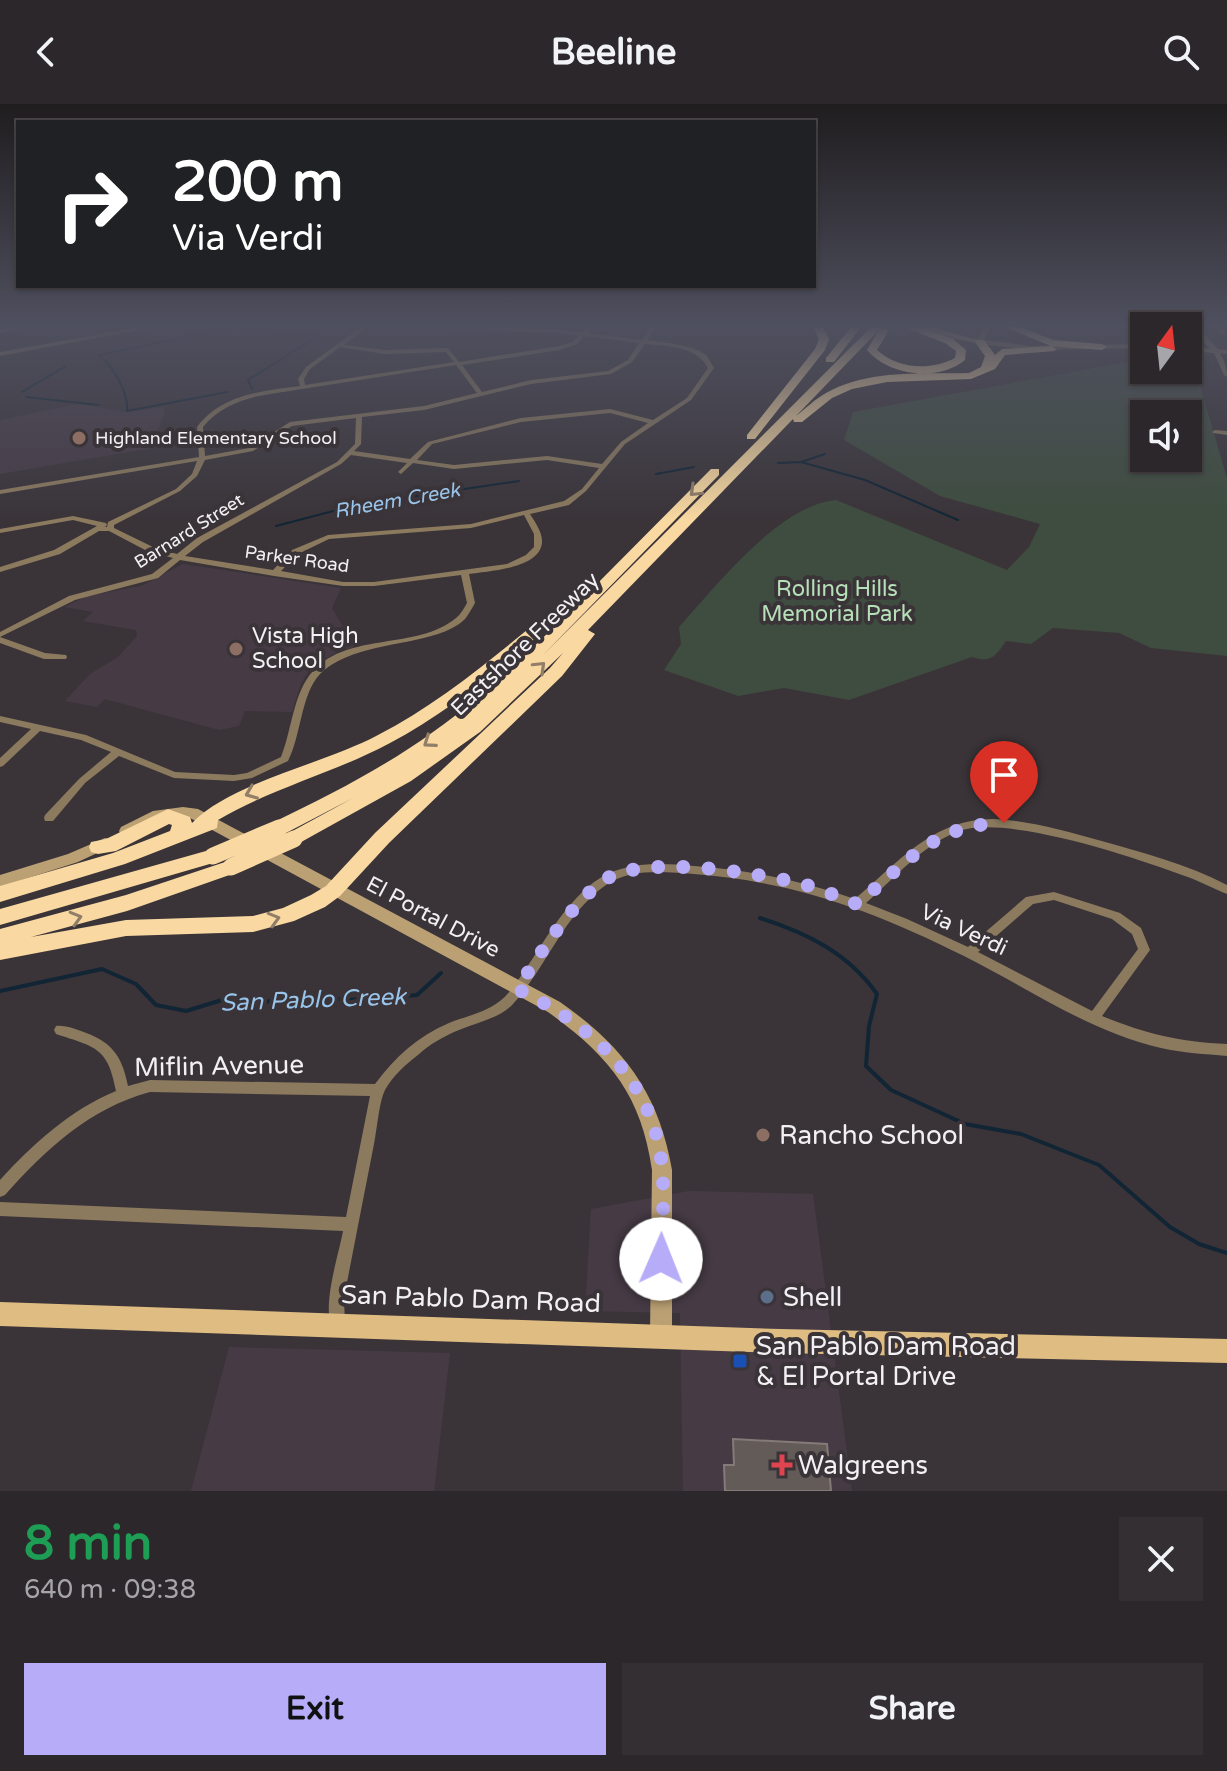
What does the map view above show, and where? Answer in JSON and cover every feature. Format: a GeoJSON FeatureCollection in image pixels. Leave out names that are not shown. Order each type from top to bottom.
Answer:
{"type":"FeatureCollection","features":[{"type":"Feature","properties":{"kind":"highway"},"geometry":{"type":"LineString","coordinates":[[751,437],[786,392]]}},
{"type":"Feature","properties":{"kind":"highway","name":"Eastshore Freeway"},"geometry":{"type":"LineString","coordinates":[[0,937],[127,903],[231,867],[462,719],[566,621],[797,392]]}},
{"type":"Feature","properties":{"kind":"highway","name":"Eastshore Freeway"},"geometry":{"type":"LineString","coordinates":[[0,917],[286,834],[405,777],[474,728],[584,625],[625,579],[812,392]]}},
{"type":"Feature","properties":{"kind":"highway"},"geometry":{"type":"LineString","coordinates":[[742,462],[838,392]]}},
{"type":"Feature","properties":{"kind":"highway"},"geometry":{"type":"LineString","coordinates":[[0,894],[118,859],[177,836],[207,821],[230,802],[354,753],[414,722],[629,556]]}},
{"type":"Feature","properties":{"kind":"highway"},"geometry":{"type":"LineString","coordinates":[[0,951],[126,928],[253,924],[287,915],[333,891],[382,838],[556,672],[625,579]]}},
{"type":"Feature","properties":{"kind":"highway"},"geometry":{"type":"LineString","coordinates":[[98,847],[109,846],[168,816],[176,816],[183,822],[177,836]]}},
{"type":"Feature","properties":{"kind":"main road","name":"El Portal Drive"},"geometry":{"type":"LineString","coordinates":[[0,881],[98,847],[158,813],[174,810],[207,821],[554,1007],[602,1044],[628,1073],[659,1143],[662,1170],[661,1335]]}},
{"type":"Feature","properties":{"kind":"main road","name":"San Pablo Dam Road"},"geometry":{"type":"LineString","coordinates":[[0,1314],[1227,1351]]}},
{"type":"Feature","properties":{"kind":"street"},"geometry":{"type":"LineString","coordinates":[[0,570],[38,559],[185,485],[199,471],[202,458],[198,433],[212,413],[248,396],[274,392]]}},
{"type":"Feature","properties":{"kind":"street"},"geometry":{"type":"LineString","coordinates":[[478,392],[481,395]]}},
{"type":"Feature","properties":{"kind":"street"},"geometry":{"type":"LineString","coordinates":[[0,492],[251,450],[290,424],[424,408],[494,392]]}},
{"type":"Feature","properties":{"kind":"street"},"geometry":{"type":"LineString","coordinates":[[274,574],[295,552],[328,537],[447,530],[527,515],[566,503],[584,490],[623,443],[689,399],[695,392]]}},
{"type":"Feature","properties":{"kind":"street"},"geometry":{"type":"LineString","coordinates":[[401,472],[424,447],[438,440],[537,417],[610,411],[651,422]]}},
{"type":"Feature","properties":{"kind":"street"},"geometry":{"type":"LineString","coordinates":[[359,415],[360,436],[352,453],[467,467],[547,458],[602,466]]}},
{"type":"Feature","properties":{"kind":"street"},"geometry":{"type":"LineString","coordinates":[[1215,432],[1227,433]]}},
{"type":"Feature","properties":{"kind":"street","name":"Barnard Street"},"geometry":{"type":"LineString","coordinates":[[0,638],[72,598],[144,580],[214,531],[352,453]]}},
{"type":"Feature","properties":{"kind":"street","name":"Parker Road"},"geometry":{"type":"LineString","coordinates":[[0,531],[73,518],[106,527],[150,549],[178,557],[343,584],[374,584],[509,566],[536,551],[541,535],[527,515]]}},
{"type":"Feature","properties":{"kind":"street"},"geometry":{"type":"LineString","coordinates":[[0,719],[83,737],[174,775],[234,778],[279,763],[287,753],[318,671],[348,654],[442,629],[461,620],[471,603],[465,573]]}},
{"type":"Feature","properties":{"kind":"street"},"geometry":{"type":"LineString","coordinates":[[0,638],[44,656],[63,657]]}},
{"type":"Feature","properties":{"kind":"street"},"geometry":{"type":"LineString","coordinates":[[0,764],[38,727]]}},
{"type":"Feature","properties":{"kind":"street"},"geometry":{"type":"LineString","coordinates":[[49,818],[82,781],[116,753]]}},
{"type":"Feature","properties":{"kind":"street"},"geometry":{"type":"LineString","coordinates":[[857,904],[940,835],[980,823],[1004,823],[1027,828],[1174,867],[1227,890]]}},
{"type":"Feature","properties":{"kind":"street","name":"Via Verdi"},"geometry":{"type":"LineString","coordinates":[[378,1090],[398,1061],[422,1042],[484,1016],[508,1002],[554,934],[601,882],[628,872],[653,868],[747,873],[802,884],[857,904],[969,953],[1094,1018],[1153,1041],[1191,1051],[1227,1050]]}},
{"type":"Feature","properties":{"kind":"street"},"geometry":{"type":"LineString","coordinates":[[969,953],[1030,900],[1054,896],[1116,916],[1137,931],[1144,950],[1094,1018]]}},
{"type":"Feature","properties":{"kind":"street"},"geometry":{"type":"LineString","coordinates":[[60,1030],[105,1046],[115,1061],[122,1091]]}},
{"type":"Feature","properties":{"kind":"street","name":"Miflin Avenue"},"geometry":{"type":"LineString","coordinates":[[0,1190],[37,1152],[122,1091],[150,1086],[378,1090]]}},
{"type":"Feature","properties":{"kind":"street"},"geometry":{"type":"LineString","coordinates":[[337,1325],[337,1298],[378,1090]]}},
{"type":"Feature","properties":{"kind":"street"},"geometry":{"type":"LineString","coordinates":[[0,1209],[352,1224]]}},
{"type":"Feature","properties":{"kind":"shaded area","name":"Highland Elementary School"},"geometry":{"type":"Polygon","coordinates":[[[78,404],[126,412],[163,407],[165,413],[158,429],[158,447],[0,474],[0,420],[78,404]]]}},
{"type":"Feature","properties":{"kind":"shaded area","name":"Vista High School"},"geometry":{"type":"Polygon","coordinates":[[[183,564],[341,588],[332,608],[355,647],[338,651],[310,669],[301,683],[292,712],[245,711],[239,726],[219,730],[105,699],[97,707],[65,701],[90,674],[118,657],[137,636],[136,630],[83,621],[93,612],[64,607],[88,596],[141,586],[183,564]]]}},
{"type":"Feature","properties":{"kind":"shaded area"},"geometry":{"type":"Polygon","coordinates":[[[689,1191],[813,1194],[852,1491],[683,1491],[680,1313],[585,1311],[591,1209],[689,1191]]]}},
{"type":"Feature","properties":{"kind":"shaded area"},"geometry":{"type":"Polygon","coordinates":[[[229,1347],[450,1353],[434,1491],[191,1491],[229,1347]]]}},
{"type":"Feature","properties":{"kind":"green space","name":"Rolling Hills Memorial Park"},"geometry":{"type":"Polygon","coordinates":[[[964,392],[1202,392],[1227,478],[1227,656],[1151,648],[1119,633],[1053,628],[1031,644],[1006,641],[988,659],[972,657],[849,700],[784,688],[738,696],[664,670],[681,644],[679,627],[711,591],[771,532],[814,505],[836,500],[1007,570],[1029,547],[1040,524],[940,496],[844,440],[853,412],[964,392]]]}},
{"type":"Feature","properties":{"kind":"building","name":"Walgreens"},"geometry":{"type":"Polygon","coordinates":[[[733,1439],[827,1444],[831,1491],[725,1491],[724,1465],[734,1465],[733,1439]]]}},
{"type":"Feature","properties":{"kind":"waterway"},"geometry":{"type":"LineString","coordinates":[[123,392],[127,411],[227,392]]}},
{"type":"Feature","properties":{"kind":"waterway"},"geometry":{"type":"LineString","coordinates":[[26,397],[99,405]]}},
{"type":"Feature","properties":{"kind":"waterway","name":"Rheem Creek"},"geometry":{"type":"LineString","coordinates":[[801,462],[825,454]]}},
{"type":"Feature","properties":{"kind":"waterway","name":"Rheem Creek"},"geometry":{"type":"LineString","coordinates":[[778,463],[801,462]]}},
{"type":"Feature","properties":{"kind":"waterway","name":"Rheem Creek"},"geometry":{"type":"LineString","coordinates":[[801,462],[865,480],[958,520]]}},
{"type":"Feature","properties":{"kind":"waterway","name":"Rheem Creek"},"geometry":{"type":"LineString","coordinates":[[656,474],[694,467]]}},
{"type":"Feature","properties":{"kind":"waterway","name":"Rheem Creek"},"geometry":{"type":"LineString","coordinates":[[276,526],[356,505],[519,481]]}},
{"type":"Feature","properties":{"kind":"waterway","name":"San Pablo Creek"},"geometry":{"type":"LineString","coordinates":[[760,918],[794,930],[825,946],[853,967],[877,994],[869,1026],[866,1066],[891,1090],[965,1124],[1021,1134],[1099,1165],[1170,1227],[1199,1244],[1227,1253]]}},
{"type":"Feature","properties":{"kind":"waterway","name":"San Pablo Creek"},"geometry":{"type":"LineString","coordinates":[[0,991],[102,969],[136,984],[156,1005],[186,1011],[222,1000],[250,1003],[314,997],[349,1000],[417,995],[441,973]]}},
{"type":"Feature","properties":{"kind":"place","name":"Highland Elementary School"},"geometry":{"type":"Point","coordinates":[79,438]}},
{"type":"Feature","properties":{"kind":"place","name":"Vista High School"},"geometry":{"type":"Point","coordinates":[236,649]}},
{"type":"Feature","properties":{"kind":"place","name":"Rancho School"},"geometry":{"type":"Point","coordinates":[763,1135]}},
{"type":"Feature","properties":{"kind":"place","name":"Shell"},"geometry":{"type":"Point","coordinates":[767,1297]}},
{"type":"Feature","properties":{"kind":"place","name":"San Pablo Dam Road & El Portal Drive"},"geometry":{"type":"Point","coordinates":[740,1361]}},
{"type":"Feature","properties":{"kind":"place","name":"Walgreens"},"geometry":{"type":"Point","coordinates":[782,1465]}},
{"type":"Feature","properties":{"kind":"route"},"geometry":{"type":"LineString","coordinates":[[661,1259],[662,1170],[659,1143],[632,1080],[602,1044],[579,1023],[517,989],[554,934],[601,882],[628,872],[653,868],[747,873],[802,884],[857,904],[940,835],[980,823],[1004,823]]}}]}
